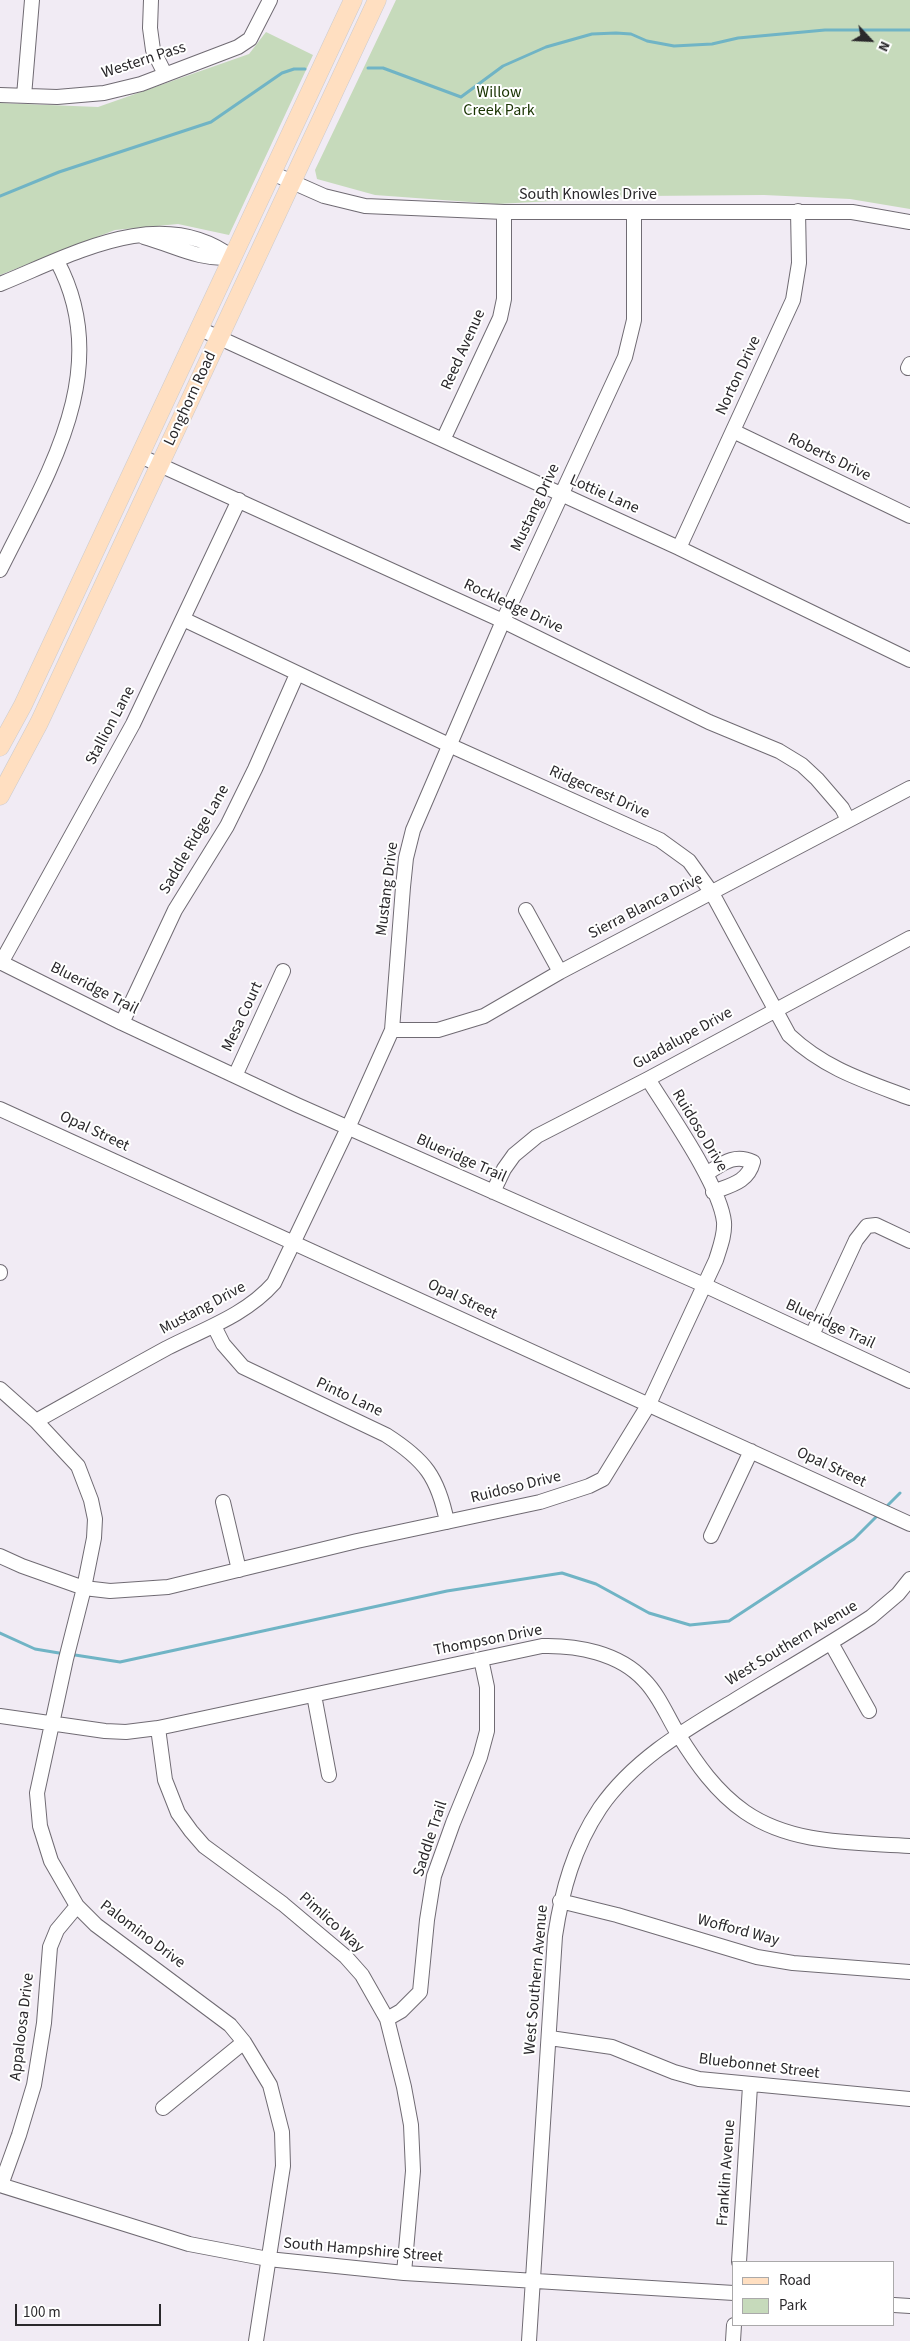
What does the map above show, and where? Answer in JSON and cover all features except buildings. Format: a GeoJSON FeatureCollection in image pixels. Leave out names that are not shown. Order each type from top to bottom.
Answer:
{"type":"FeatureCollection","features":[{"type":"Feature","properties":{"kind":"main road","name":"Longhorn Road"},"geometry":{"type":"LineString","coordinates":[[0,747],[23,705],[352,0]]}},
{"type":"Feature","properties":{"kind":"main road","name":"Longhorn Road"},"geometry":{"type":"LineString","coordinates":[[0,796],[39,723],[377,0]]}},
{"type":"Feature","properties":{"kind":"street"},"geometry":{"type":"LineString","coordinates":[[24,96],[32,0]]}},
{"type":"Feature","properties":{"kind":"street"},"geometry":{"type":"LineString","coordinates":[[151,0],[150,28],[153,50],[165,74]]}},
{"type":"Feature","properties":{"kind":"street","name":"Western Pass"},"geometry":{"type":"LineString","coordinates":[[0,95],[57,97],[104,93],[142,84],[238,47],[250,38],[270,0]]}},
{"type":"Feature","properties":{"kind":"street","name":"South Knowles Drive"},"geometry":{"type":"LineString","coordinates":[[272,173],[324,196],[365,206],[504,212],[852,212],[910,222]]}},
{"type":"Feature","properties":{"kind":"street","name":"Norton Drive"},"geometry":{"type":"LineString","coordinates":[[679,548],[793,300],[799,263],[798,211]]}},
{"type":"Feature","properties":{"kind":"street","name":"Reed Avenue"},"geometry":{"type":"LineString","coordinates":[[443,440],[500,318],[504,299],[504,212]]}},
{"type":"Feature","properties":{"kind":"street","name":"Mustang Drive"},"geometry":{"type":"LineString","coordinates":[[36,1421],[168,1348],[214,1326],[262,1297],[274,1283],[348,1128],[392,1030],[406,858],[413,830],[503,621],[625,357],[631,339],[635,302],[634,212]]}},
{"type":"Feature","properties":{"kind":"street"},"geometry":{"type":"LineString","coordinates":[[0,284],[96,245],[138,236],[172,233],[191,236],[207,241],[233,258]]}},
{"type":"Feature","properties":{"kind":"street"},"geometry":{"type":"LineString","coordinates":[[0,570],[60,445],[69,420],[79,377],[80,357],[76,314],[65,276],[57,261]]}},
{"type":"Feature","properties":{"kind":"street","name":"Lottie Lane"},"geometry":{"type":"LineString","coordinates":[[200,328],[679,548],[910,660]]}},
{"type":"Feature","properties":{"kind":"street","name":"Roberts Drive"},"geometry":{"type":"LineString","coordinates":[[733,431],[910,516]]}},
{"type":"Feature","properties":{"kind":"street","name":"Rockledge Drive"},"geometry":{"type":"LineString","coordinates":[[140,456],[503,621],[709,722],[779,751],[802,765],[817,779],[842,808],[848,820]]}},
{"type":"Feature","properties":{"kind":"street","name":"Stallion Lane"},"geometry":{"type":"LineString","coordinates":[[1,962],[133,724],[239,500]]}},
{"type":"Feature","properties":{"kind":"street","name":"Ridgecrest Drive"},"geometry":{"type":"LineString","coordinates":[[183,619],[449,745],[660,840],[689,861],[712,892],[789,1036],[808,1053],[834,1068],[910,1098]]}},
{"type":"Feature","properties":{"kind":"street","name":"Saddle Ridge Lane"},"geometry":{"type":"LineString","coordinates":[[122,1023],[175,910],[231,818],[297,674]]}},
{"type":"Feature","properties":{"kind":"street","name":"Sierra Blanca Drive"},"geometry":{"type":"LineString","coordinates":[[392,1030],[438,1030],[484,1016],[560,972],[910,788]]}},
{"type":"Feature","properties":{"kind":"street"},"geometry":{"type":"LineString","coordinates":[[526,910],[560,972]]}},
{"type":"Feature","properties":{"kind":"street","name":"Guadalupe Drive"},"geometry":{"type":"LineString","coordinates":[[493,1192],[504,1169],[514,1156],[537,1136],[648,1079],[910,938]]}},
{"type":"Feature","properties":{"kind":"street","name":"Blueridge Trail"},"geometry":{"type":"LineString","coordinates":[[1,962],[122,1023],[235,1076],[348,1128],[704,1285],[910,1382]]}},
{"type":"Feature","properties":{"kind":"street","name":"Mesa Court"},"geometry":{"type":"LineString","coordinates":[[235,1076],[283,971]]}},
{"type":"Feature","properties":{"kind":"street","name":"Ruidoso Drive"},"geometry":{"type":"LineString","coordinates":[[0,1556],[22,1566],[84,1588],[110,1591],[168,1587],[357,1541],[540,1502],[603,1479],[649,1404],[704,1285],[723,1237],[722,1210],[706,1174],[648,1079]]}},
{"type":"Feature","properties":{"kind":"street","name":"Opal Street"},"geometry":{"type":"LineString","coordinates":[[0,1108],[910,1524]]}},
{"type":"Feature","properties":{"kind":"street"},"geometry":{"type":"LineString","coordinates":[[706,1174],[730,1159],[744,1157],[753,1162],[751,1172],[744,1179],[713,1192]]}},
{"type":"Feature","properties":{"kind":"street"},"geometry":{"type":"LineString","coordinates":[[812,1335],[856,1240],[865,1228],[876,1225],[910,1241]]}},
{"type":"Feature","properties":{"kind":"street","name":"Pinto Lane"},"geometry":{"type":"LineString","coordinates":[[214,1326],[223,1344],[243,1367],[386,1435],[407,1448],[423,1462],[434,1477],[442,1497],[447,1522]]}},
{"type":"Feature","properties":{"kind":"street","name":"Palomino Drive"},"geometry":{"type":"LineString","coordinates":[[0,1389],[36,1421],[78,1466],[95,1519],[94,1538],[84,1588],[51,1722],[38,1792],[40,1826],[51,1861],[77,1906],[96,1924],[221,2016],[244,2042],[270,2085],[282,2132],[283,2166],[256,2341]]}},
{"type":"Feature","properties":{"kind":"street"},"geometry":{"type":"LineString","coordinates":[[711,1536],[752,1451]]}},
{"type":"Feature","properties":{"kind":"street"},"geometry":{"type":"LineString","coordinates":[[223,1502],[238,1570]]}},
{"type":"Feature","properties":{"kind":"street","name":"West Southern Avenue"},"geometry":{"type":"LineString","coordinates":[[529,2341],[542,2127],[550,2038],[555,1936],[560,1901],[574,1857],[601,1808],[631,1771],[678,1734],[831,1643],[871,1616],[898,1594],[910,1579]]}},
{"type":"Feature","properties":{"kind":"street"},"geometry":{"type":"LineString","coordinates":[[831,1643],[870,1711]]}},
{"type":"Feature","properties":{"kind":"street","name":"Thompson Drive"},"geometry":{"type":"LineString","coordinates":[[0,1716],[126,1732],[158,1728],[481,1659],[554,1646],[603,1654],[630,1668],[643,1678],[653,1690],[678,1734],[716,1787],[745,1812],[762,1822],[798,1836],[819,1840],[910,1846]]}},
{"type":"Feature","properties":{"kind":"street","name":"Saddle Trail"},"geometry":{"type":"LineString","coordinates":[[387,2019],[400,2011],[420,1992],[427,1920],[434,1876],[480,1757],[488,1731],[487,1687],[481,1659]]}},
{"type":"Feature","properties":{"kind":"street"},"geometry":{"type":"LineString","coordinates":[[314,1695],[329,1775]]}},
{"type":"Feature","properties":{"kind":"street","name":"Pimlico Way"},"geometry":{"type":"LineString","coordinates":[[158,1728],[165,1780],[178,1813],[191,1831],[204,1846],[283,1904],[346,1957],[362,1975],[387,2019],[404,2087],[411,2125],[413,2171],[404,2273]]}},
{"type":"Feature","properties":{"kind":"street","name":"Wofford Way"},"geometry":{"type":"LineString","coordinates":[[560,1901],[617,1915],[757,1957],[802,1964],[910,1972]]}},
{"type":"Feature","properties":{"kind":"street","name":"Appaloosa Drive"},"geometry":{"type":"LineString","coordinates":[[0,2185],[19,2135],[34,2085],[44,2023],[50,1947],[57,1930],[77,1906]]}},
{"type":"Feature","properties":{"kind":"street","name":"Bluebonnet Street"},"geometry":{"type":"LineString","coordinates":[[550,2038],[612,2046],[690,2077],[750,2086],[910,2100]]}},
{"type":"Feature","properties":{"kind":"street"},"geometry":{"type":"LineString","coordinates":[[163,2108],[244,2042]]}},
{"type":"Feature","properties":{"kind":"street","name":"Franklin Avenue"},"geometry":{"type":"LineString","coordinates":[[739,2261],[750,2086]]}},
{"type":"Feature","properties":{"kind":"street","name":"South Hampshire Street"},"geometry":{"type":"LineString","coordinates":[[0,2185],[189,2244],[268,2260],[404,2273],[732,2294]]}},
{"type":"Feature","properties":{"kind":"street"},"geometry":{"type":"LineString","coordinates":[[895,2305],[910,2306]]}},
{"type":"Feature","properties":{"kind":"street"},"geometry":{"type":"LineString","coordinates":[[733,2341],[734,2326]]}},
{"type":"Feature","properties":{"kind":"green space","name":"Willow Creek Park"},"geometry":{"type":"Polygon","coordinates":[[[396,0],[910,0],[910,209],[850,199],[764,195],[643,196],[497,204],[375,195],[317,179],[315,170],[396,0]]]}},
{"type":"Feature","properties":{"kind":"green space"},"geometry":{"type":"Polygon","coordinates":[[[266,32],[313,55],[229,235],[178,224],[115,230],[0,275],[0,103],[98,107],[249,54],[266,32]]]}},
{"type":"Feature","properties":{"kind":"waterway"},"geometry":{"type":"LineString","coordinates":[[368,68],[383,68],[461,97],[503,66],[546,47],[592,34],[631,34],[647,41],[674,46],[712,44],[738,38],[825,30],[910,30]]}},
{"type":"Feature","properties":{"kind":"waterway"},"geometry":{"type":"LineString","coordinates":[[0,196],[59,172],[211,122],[282,73],[294,69],[305,69]]}},
{"type":"Feature","properties":{"kind":"waterway"},"geometry":{"type":"LineString","coordinates":[[888,1505],[900,1493]]}},
{"type":"Feature","properties":{"kind":"waterway"},"geometry":{"type":"LineString","coordinates":[[75,1655],[120,1662],[447,1591],[562,1573],[596,1584],[649,1613],[690,1625],[729,1621],[854,1539],[876,1517]]}},
{"type":"Feature","properties":{"kind":"waterway"},"geometry":{"type":"LineString","coordinates":[[0,1633],[35,1649],[59,1653]]}}]}
